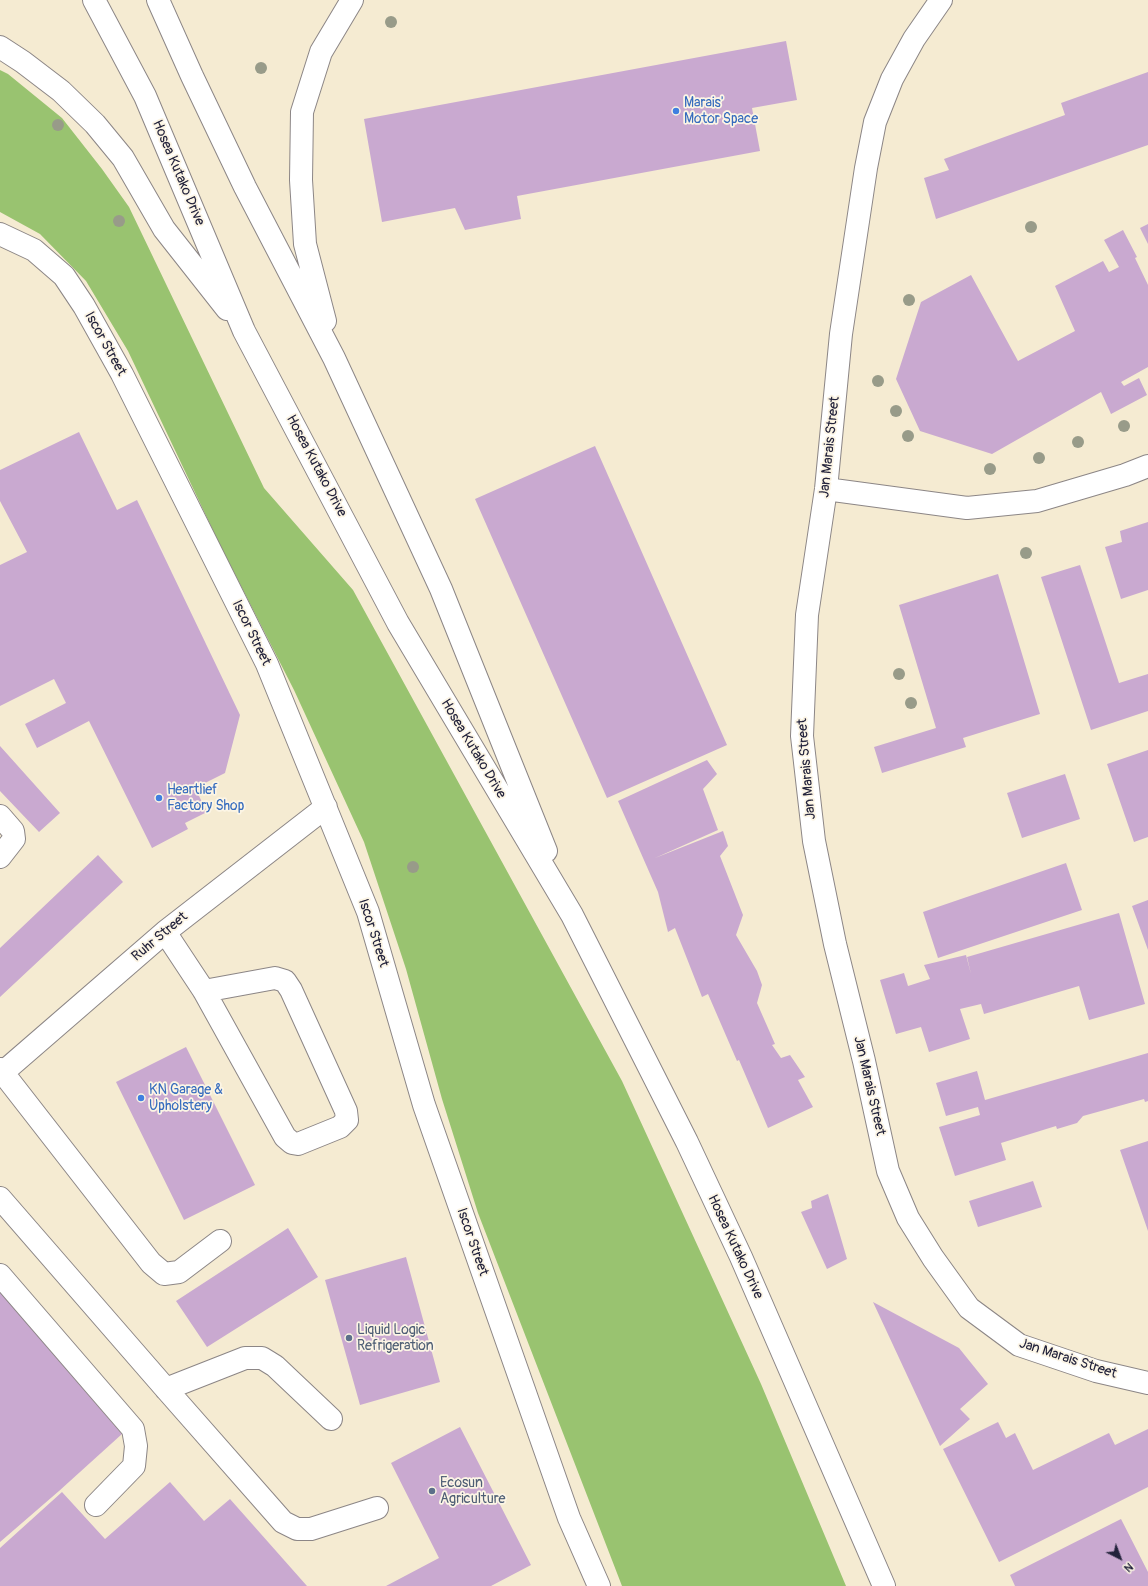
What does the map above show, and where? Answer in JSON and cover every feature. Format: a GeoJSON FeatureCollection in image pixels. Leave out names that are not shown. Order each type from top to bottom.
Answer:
{"type":"FeatureCollection","features":[{"type":"Feature","properties":{"kind":"street","name":"Hosea Kutako Drive"},"geometry":{"type":"LineString","coordinates":[[94,0],[145,96],[244,331],[398,623],[572,915],[687,1142],[741,1257],[884,1586]]}},
{"type":"Feature","properties":{"kind":"street","name":"Hosea Kutako Drive"},"geometry":{"type":"LineString","coordinates":[[158,0],[192,76],[245,186],[334,358],[441,589],[572,915]]}},
{"type":"Feature","properties":{"kind":"street"},"geometry":{"type":"LineString","coordinates":[[334,358],[305,244],[300,180],[302,112],[321,52],[352,0]]}},
{"type":"Feature","properties":{"kind":"street","name":"Jan Marais Street"},"geometry":{"type":"LineString","coordinates":[[941,0],[914,39],[892,79],[875,122],[866,168],[841,334],[826,489],[807,615],[802,736],[814,841],[835,944],[864,1061],[888,1171],[908,1218],[933,1258],[969,1308],[1019,1345],[1096,1371],[1148,1382]]}},
{"type":"Feature","properties":{"kind":"street"},"geometry":{"type":"LineString","coordinates":[[0,47],[23,62],[61,91],[95,124],[123,158],[164,229],[244,331]]}},
{"type":"Feature","properties":{"kind":"street","name":"Iscor Street"},"geometry":{"type":"LineString","coordinates":[[0,234],[34,250],[64,276],[84,306],[122,374],[267,664],[368,912],[424,1105],[569,1518],[599,1586]]}},
{"type":"Feature","properties":{"kind":"street"},"geometry":{"type":"LineString","coordinates":[[826,489],[967,508],[1037,501],[1125,475],[1148,466]]}},
{"type":"Feature","properties":{"kind":"street","name":"Ruhr Street"},"geometry":{"type":"LineString","coordinates":[[1,1072],[165,932],[326,807]]}},
{"type":"Feature","properties":{"kind":"street"},"geometry":{"type":"LineString","coordinates":[[0,816],[13,831],[14,839],[0,857]]}},
{"type":"Feature","properties":{"kind":"street"},"geometry":{"type":"LineString","coordinates":[[165,932],[204,991],[285,1137],[292,1143],[298,1144],[340,1128],[347,1120],[346,1110],[291,990],[285,981],[275,978],[204,991]]}},
{"type":"Feature","properties":{"kind":"street"},"geometry":{"type":"LineString","coordinates":[[1,1072],[151,1263],[164,1274],[179,1272],[220,1241]]}},
{"type":"Feature","properties":{"kind":"street"},"geometry":{"type":"LineString","coordinates":[[0,1198],[166,1390],[283,1522],[297,1529],[311,1529],[377,1508]]}},
{"type":"Feature","properties":{"kind":"street"},"geometry":{"type":"LineString","coordinates":[[0,1275],[133,1429],[136,1446],[134,1466],[96,1505]]}},
{"type":"Feature","properties":{"kind":"street"},"geometry":{"type":"LineString","coordinates":[[166,1390],[245,1358],[262,1358],[275,1366],[331,1419]]}},
{"type":"Feature","properties":{"kind":"green space"},"geometry":{"type":"Polygon","coordinates":[[[0,70],[8,74],[62,118],[102,169],[129,207],[264,488],[353,590],[622,1081],[761,1384],[846,1586],[622,1586],[478,1213],[442,1099],[406,969],[364,842],[294,690],[218,541],[128,351],[86,281],[40,234],[0,212],[0,70]]]}},
{"type":"Feature","properties":{"kind":"building"},"geometry":{"type":"Polygon","coordinates":[[[786,41],[797,100],[752,108],[760,151],[517,196],[521,219],[465,230],[455,208],[382,222],[364,119],[786,41]]]}},
{"type":"Feature","properties":{"kind":"building"},"geometry":{"type":"Polygon","coordinates":[[[1148,72],[1148,145],[936,219],[924,178],[949,170],[944,159],[1065,115],[1061,103],[1148,72]]]}},
{"type":"Feature","properties":{"kind":"building"},"geometry":{"type":"Polygon","coordinates":[[[1148,224],[1148,244],[1140,228],[1148,224]]]}},
{"type":"Feature","properties":{"kind":"building"},"geometry":{"type":"Polygon","coordinates":[[[1123,230],[1137,257],[1135,258],[1148,285],[1148,367],[1121,382],[1124,386],[1139,378],[1147,395],[1111,414],[1101,392],[992,454],[920,431],[896,379],[921,302],[971,275],[1018,361],[1075,331],[1055,286],[1103,261],[1109,272],[1119,267],[1104,240],[1123,230]]]}},
{"type":"Feature","properties":{"kind":"building"},"geometry":{"type":"Polygon","coordinates":[[[79,432],[117,510],[137,500],[240,715],[225,773],[203,784],[206,790],[198,794],[207,812],[185,823],[188,829],[152,848],[89,721],[37,748],[25,724],[66,703],[54,679],[0,706],[0,565],[27,552],[0,501],[0,470],[79,432]]]}},
{"type":"Feature","properties":{"kind":"building"},"geometry":{"type":"Polygon","coordinates":[[[595,446],[727,745],[607,798],[475,499],[595,446]]]}},
{"type":"Feature","properties":{"kind":"building"},"geometry":{"type":"Polygon","coordinates":[[[1148,522],[1148,590],[1121,599],[1105,547],[1122,542],[1120,531],[1148,522]]]}},
{"type":"Feature","properties":{"kind":"building"},"geometry":{"type":"Polygon","coordinates":[[[1080,565],[1119,683],[1148,674],[1148,711],[1091,730],[1041,577],[1080,565]]]}},
{"type":"Feature","properties":{"kind":"building"},"geometry":{"type":"Polygon","coordinates":[[[998,574],[1040,714],[963,738],[966,747],[882,773],[874,747],[936,728],[899,605],[998,574]]]}},
{"type":"Feature","properties":{"kind":"building"},"geometry":{"type":"Polygon","coordinates":[[[0,746],[60,813],[39,832],[0,791],[0,746]]]}},
{"type":"Feature","properties":{"kind":"building"},"geometry":{"type":"Polygon","coordinates":[[[1148,750],[1148,837],[1134,842],[1107,764],[1148,750]]]}},
{"type":"Feature","properties":{"kind":"building"},"geometry":{"type":"Polygon","coordinates":[[[707,760],[717,774],[703,789],[718,830],[655,858],[723,831],[728,846],[720,856],[743,915],[736,935],[757,971],[762,985],[757,1003],[775,1044],[772,1045],[781,1058],[790,1055],[805,1077],[798,1080],[813,1107],[768,1128],[739,1060],[737,1061],[708,994],[702,997],[675,928],[668,932],[658,892],[618,801],[707,760]]]}},
{"type":"Feature","properties":{"kind":"building"},"geometry":{"type":"Polygon","coordinates":[[[1065,774],[1080,819],[1022,838],[1007,793],[1065,774]]]}},
{"type":"Feature","properties":{"kind":"building"},"geometry":{"type":"Polygon","coordinates":[[[98,855],[123,882],[0,997],[0,948],[98,855]]]}},
{"type":"Feature","properties":{"kind":"building"},"geometry":{"type":"Polygon","coordinates":[[[1066,863],[1082,910],[938,958],[923,912],[1066,863]]]}},
{"type":"Feature","properties":{"kind":"building"},"geometry":{"type":"Polygon","coordinates":[[[1148,900],[1148,950],[1132,906],[1148,900]]]}},
{"type":"Feature","properties":{"kind":"building"},"geometry":{"type":"Polygon","coordinates":[[[1119,913],[1145,1004],[1089,1020],[1079,986],[984,1014],[981,1004],[960,1009],[970,1039],[929,1052],[921,1027],[896,1034],[880,980],[904,973],[908,986],[930,979],[924,965],[966,955],[971,974],[967,957],[1119,913]]]}},
{"type":"Feature","properties":{"kind":"building"},"geometry":{"type":"Polygon","coordinates":[[[186,1047],[255,1185],[184,1220],[116,1082],[186,1047]]]}},
{"type":"Feature","properties":{"kind":"building"},"geometry":{"type":"Polygon","coordinates":[[[1148,1053],[1148,1101],[1145,1102],[1144,1099],[1083,1116],[1077,1123],[1057,1129],[1056,1126],[1001,1143],[1006,1160],[955,1176],[939,1127],[980,1115],[978,1107],[946,1116],[936,1083],[977,1071],[985,1100],[1148,1053]]]}},
{"type":"Feature","properties":{"kind":"building"},"geometry":{"type":"Polygon","coordinates":[[[1148,1141],[1148,1231],[1120,1150],[1148,1141]]]}},
{"type":"Feature","properties":{"kind":"building"},"geometry":{"type":"Polygon","coordinates":[[[1033,1181],[1042,1207],[978,1227],[969,1201],[1033,1181]]]}},
{"type":"Feature","properties":{"kind":"building"},"geometry":{"type":"Polygon","coordinates":[[[828,1194],[847,1259],[827,1269],[801,1212],[812,1208],[811,1201],[828,1194]]]}},
{"type":"Feature","properties":{"kind":"building"},"geometry":{"type":"Polygon","coordinates":[[[288,1228],[318,1277],[207,1347],[176,1301],[288,1228]]]}},
{"type":"Feature","properties":{"kind":"building"},"geometry":{"type":"Polygon","coordinates":[[[406,1257],[440,1382],[360,1405],[325,1280],[406,1257]]]}},
{"type":"Feature","properties":{"kind":"building"},"geometry":{"type":"Polygon","coordinates":[[[0,1292],[122,1434],[0,1542],[0,1292]]]}},
{"type":"Feature","properties":{"kind":"building"},"geometry":{"type":"Polygon","coordinates":[[[873,1302],[959,1348],[988,1384],[960,1409],[970,1419],[940,1446],[873,1302]]]}},
{"type":"Feature","properties":{"kind":"building"},"geometry":{"type":"Polygon","coordinates":[[[998,1422],[1006,1438],[1015,1433],[1033,1470],[1109,1433],[1115,1445],[1148,1429],[1148,1487],[999,1562],[943,1449],[998,1422]]]}},
{"type":"Feature","properties":{"kind":"building"},"geometry":{"type":"Polygon","coordinates":[[[460,1427],[531,1565],[491,1586],[386,1586],[439,1558],[391,1463],[460,1427]]]}},
{"type":"Feature","properties":{"kind":"building"},"geometry":{"type":"Polygon","coordinates":[[[170,1482],[204,1521],[230,1499],[307,1586],[0,1586],[0,1548],[62,1492],[105,1539],[170,1482]]]}},
{"type":"Feature","properties":{"kind":"building"},"geometry":{"type":"Polygon","coordinates":[[[1121,1519],[1148,1572],[1148,1586],[1015,1586],[1010,1575],[1121,1519]]]}},
{"type":"Feature","properties":{"kind":"place","name":"Marais' Motor Space"},"geometry":{"type":"Point","coordinates":[676,111]}},
{"type":"Feature","properties":{"kind":"place","name":"Heartlief Factory Shop"},"geometry":{"type":"Point","coordinates":[159,798]}},
{"type":"Feature","properties":{"kind":"place","name":"KN Garage & Upholstery"},"geometry":{"type":"Point","coordinates":[141,1098]}},
{"type":"Feature","properties":{"kind":"place","name":"Liquid Logic Refrigeration"},"geometry":{"type":"Point","coordinates":[349,1338]}},
{"type":"Feature","properties":{"kind":"place","name":"Ecosun Agriculture"},"geometry":{"type":"Point","coordinates":[432,1491]}}]}
